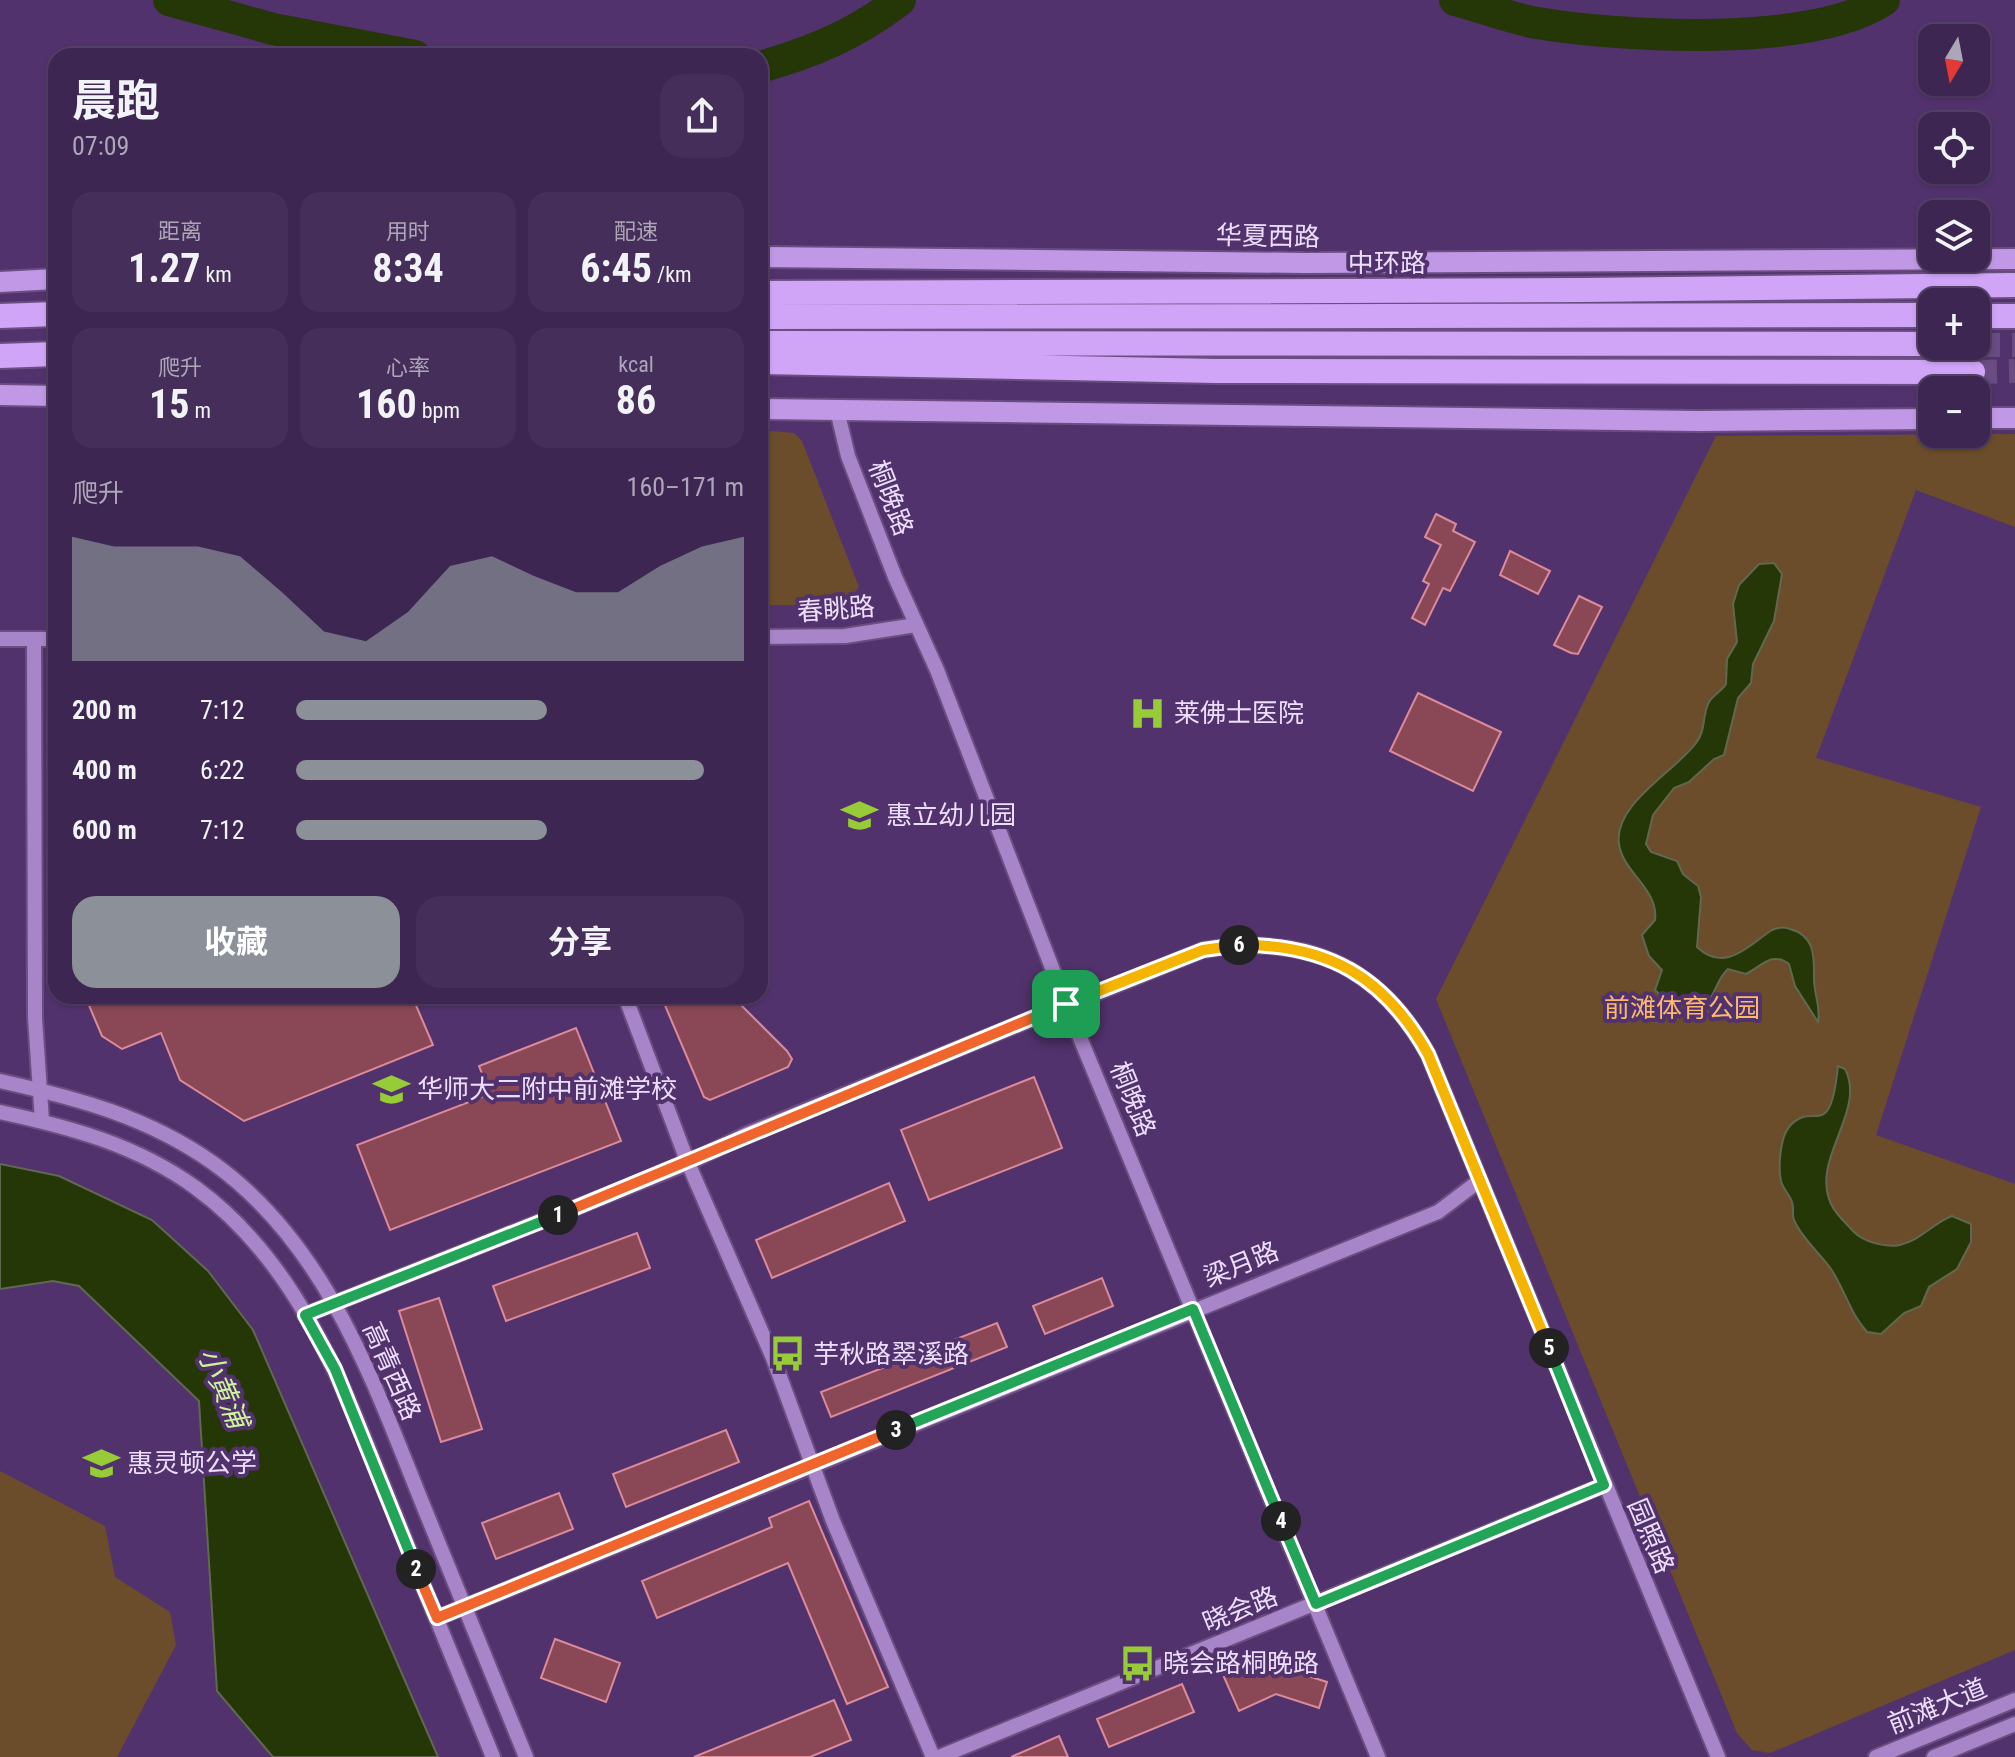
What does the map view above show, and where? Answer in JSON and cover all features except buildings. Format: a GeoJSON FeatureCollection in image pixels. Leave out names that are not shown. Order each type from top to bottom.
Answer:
{"type":"FeatureCollection","features":[{"type":"Feature","properties":{"kind":"highway","name":"中环路"},"geometry":{"type":"LineString","coordinates":[[768,293],[1569,291],[2015,285]]}},
{"type":"Feature","properties":{"kind":"highway"},"geometry":{"type":"LineString","coordinates":[[768,286],[890,292]]}},
{"type":"Feature","properties":{"kind":"highway"},"geometry":{"type":"LineString","coordinates":[[0,316],[48,314]]}},
{"type":"Feature","properties":{"kind":"highway","name":"中环路"},"geometry":{"type":"LineString","coordinates":[[768,317],[1918,315]]}},
{"type":"Feature","properties":{"kind":"highway"},"geometry":{"type":"LineString","coordinates":[[1990,316],[2015,316]]}},
{"type":"Feature","properties":{"kind":"highway"},"geometry":{"type":"LineString","coordinates":[[768,343],[1918,344]]}},
{"type":"Feature","properties":{"kind":"highway"},"geometry":{"type":"LineString","coordinates":[[0,356],[48,354]]}},
{"type":"Feature","properties":{"kind":"highway"},"geometry":{"type":"LineString","coordinates":[[768,362],[1217,371],[1973,372]]}},
{"type":"Feature","properties":{"kind":"highway"},"geometry":{"type":"LineString","coordinates":[[768,369],[852,362]]}},
{"type":"Feature","properties":{"kind":"main road","name":"华夏西路"},"geometry":{"type":"LineString","coordinates":[[768,257],[1305,263],[2015,259]]}},
{"type":"Feature","properties":{"kind":"main road"},"geometry":{"type":"LineString","coordinates":[[0,282],[48,279]]}},
{"type":"Feature","properties":{"kind":"main road"},"geometry":{"type":"LineString","coordinates":[[0,395],[48,396]]}},
{"type":"Feature","properties":{"kind":"main road"},"geometry":{"type":"LineString","coordinates":[[768,409],[1699,421],[1918,419]]}},
{"type":"Feature","properties":{"kind":"main road"},"geometry":{"type":"LineString","coordinates":[[1990,418],[2015,418]]}},
{"type":"Feature","properties":{"kind":"street","name":"桐晚路"},"geometry":{"type":"LineString","coordinates":[[837,410],[848,456],[1066,1004],[1378,1757]]}},
{"type":"Feature","properties":{"kind":"street","name":"春眺路"},"geometry":{"type":"LineString","coordinates":[[768,637],[845,636],[916,625]]}},
{"type":"Feature","properties":{"kind":"street"},"geometry":{"type":"LineString","coordinates":[[0,639],[48,639]]}},
{"type":"Feature","properties":{"kind":"street"},"geometry":{"type":"LineString","coordinates":[[34,639],[35,1018],[42,1121]]}},
{"type":"Feature","properties":{"kind":"street","name":"园照路"},"geometry":{"type":"LineString","coordinates":[[305,1315],[688,1163],[747,1134],[1203,950],[1232,945],[1271,945],[1338,963],[1369,979],[1411,1023],[1428,1054],[1718,1757]]}},
{"type":"Feature","properties":{"kind":"street"},"geometry":{"type":"LineString","coordinates":[[628,1004],[688,1163],[773,1358],[833,1521],[936,1757]]}},
{"type":"Feature","properties":{"kind":"street","name":"高青西路"},"geometry":{"type":"LineString","coordinates":[[0,1081],[78,1098],[144,1122],[214,1164],[267,1209],[310,1262],[363,1356],[526,1757]]}},
{"type":"Feature","properties":{"kind":"street","name":"高青西路"},"geometry":{"type":"LineString","coordinates":[[0,1112],[42,1121],[131,1149],[196,1188],[245,1231],[285,1280],[335,1369],[493,1757]]}},
{"type":"Feature","properties":{"kind":"street","name":"梁月路"},"geometry":{"type":"LineString","coordinates":[[437,1618],[1438,1212],[1479,1181]]}},
{"type":"Feature","properties":{"kind":"street","name":"晓会路"},"geometry":{"type":"LineString","coordinates":[[936,1757],[1604,1485]]}},
{"type":"Feature","properties":{"kind":"street","name":"前滩大道"},"geometry":{"type":"LineString","coordinates":[[1876,1757],[2015,1700]]}},
{"type":"Feature","properties":{"kind":"street","name":"前滩大道"},"geometry":{"type":"LineString","coordinates":[[1934,1757],[2015,1724]]}},
{"type":"Feature","properties":{"kind":"green space"},"geometry":{"type":"Polygon","coordinates":[[[768,431],[794,433],[802,441],[859,587],[848,601],[835,605],[768,605],[768,431]]]}},
{"type":"Feature","properties":{"kind":"green space","name":"前滩体育公园"},"geometry":{"type":"Polygon","coordinates":[[[1990,434],[2015,434],[2015,527],[1916,490],[1816,758],[1981,807],[1876,1135],[2015,1184],[2015,1650],[1770,1753],[1752,1750],[1737,1733],[1436,999],[1716,436],[1918,435],[1918,448],[1990,448],[1990,434]]]}},
{"type":"Feature","properties":{"kind":"green space"},"geometry":{"type":"Polygon","coordinates":[[[0,1471],[105,1526],[115,1577],[170,1612],[176,1645],[117,1757],[0,1757],[0,1471]]]}},
{"type":"Feature","properties":{"kind":"water"},"geometry":{"type":"Polygon","coordinates":[[[1774,563],[1782,574],[1774,621],[1753,664],[1751,683],[1738,698],[1724,755],[1714,759],[1689,782],[1674,788],[1653,815],[1646,844],[1651,852],[1677,861],[1683,874],[1698,886],[1701,897],[1697,947],[1707,955],[1717,958],[1736,954],[1779,928],[1790,929],[1805,937],[1812,949],[1818,1022],[1795,986],[1789,964],[1783,960],[1772,959],[1746,974],[1728,969],[1710,999],[1699,1006],[1691,1007],[1684,1002],[1671,1004],[1655,990],[1662,970],[1649,956],[1642,935],[1655,920],[1655,909],[1652,899],[1627,864],[1619,844],[1620,829],[1626,815],[1635,802],[1696,743],[1709,702],[1726,684],[1727,659],[1737,642],[1733,604],[1739,585],[1759,564],[1774,563]]]}},
{"type":"Feature","properties":{"kind":"water"},"geometry":{"type":"Polygon","coordinates":[[[1838,1066],[1845,1069],[1850,1085],[1849,1102],[1827,1170],[1826,1187],[1838,1215],[1858,1236],[1888,1246],[1907,1243],[1952,1216],[1971,1224],[1971,1242],[1957,1269],[1929,1287],[1921,1306],[1904,1313],[1881,1334],[1867,1332],[1831,1269],[1797,1227],[1792,1202],[1781,1181],[1780,1153],[1786,1132],[1798,1119],[1825,1113],[1835,1090],[1838,1066]]]}},
{"type":"Feature","properties":{"kind":"water","name":"小黄浦"},"geometry":{"type":"Polygon","coordinates":[[[0,1164],[59,1176],[152,1220],[208,1271],[253,1330],[438,1757],[273,1757],[217,1691],[199,1401],[79,1286],[53,1281],[0,1289],[0,1164]]]}},
{"type":"Feature","properties":{"kind":"waterway"},"geometry":{"type":"LineString","coordinates":[[169,0],[273,29],[373,48]]}},
{"type":"Feature","properties":{"kind":"waterway"},"geometry":{"type":"LineString","coordinates":[[768,64],[833,41],[900,0]]}},
{"type":"Feature","properties":{"kind":"waterway"},"geometry":{"type":"LineString","coordinates":[[1455,0],[1527,21],[1665,35],[1765,32],[1812,26],[1852,15],[1884,0]]}},
{"type":"Feature","properties":{"kind":"tunnel"},"geometry":{"type":"LineString","coordinates":[[1990,345],[2015,345]]}},
{"type":"Feature","properties":{"kind":"tunnel"},"geometry":{"type":"LineString","coordinates":[[1973,372],[2015,371]]}},
{"type":"Feature","properties":{"kind":"place","name":"莱佛士医院"},"geometry":{"type":"Point","coordinates":[1148,713]}},
{"type":"Feature","properties":{"kind":"place","name":"惠立幼儿园"},"geometry":{"type":"Point","coordinates":[860,815]}},
{"type":"Feature","properties":{"kind":"place","name":"华师大二附中前滩学校"},"geometry":{"type":"Point","coordinates":[391,1089]}},
{"type":"Feature","properties":{"kind":"place","name":"芋秋路翠溪路"},"geometry":{"type":"Point","coordinates":[787,1354]}},
{"type":"Feature","properties":{"kind":"place","name":"惠灵顿公学"},"geometry":{"type":"Point","coordinates":[101,1463]}},
{"type":"Feature","properties":{"kind":"place","name":"晓会路桐晚路"},"geometry":{"type":"Point","coordinates":[1137,1663]}},
{"type":"Feature","properties":{"kind":"route"},"geometry":{"type":"LineString","coordinates":[[1232,945],[1271,945],[1305,951],[1369,979],[1411,1023],[1428,1054],[1604,1485],[1316,1604],[1193,1309],[437,1618],[335,1369],[305,1315],[688,1163],[747,1134],[1015,1028],[1066,1004],[1203,950],[1232,945]]}}]}
